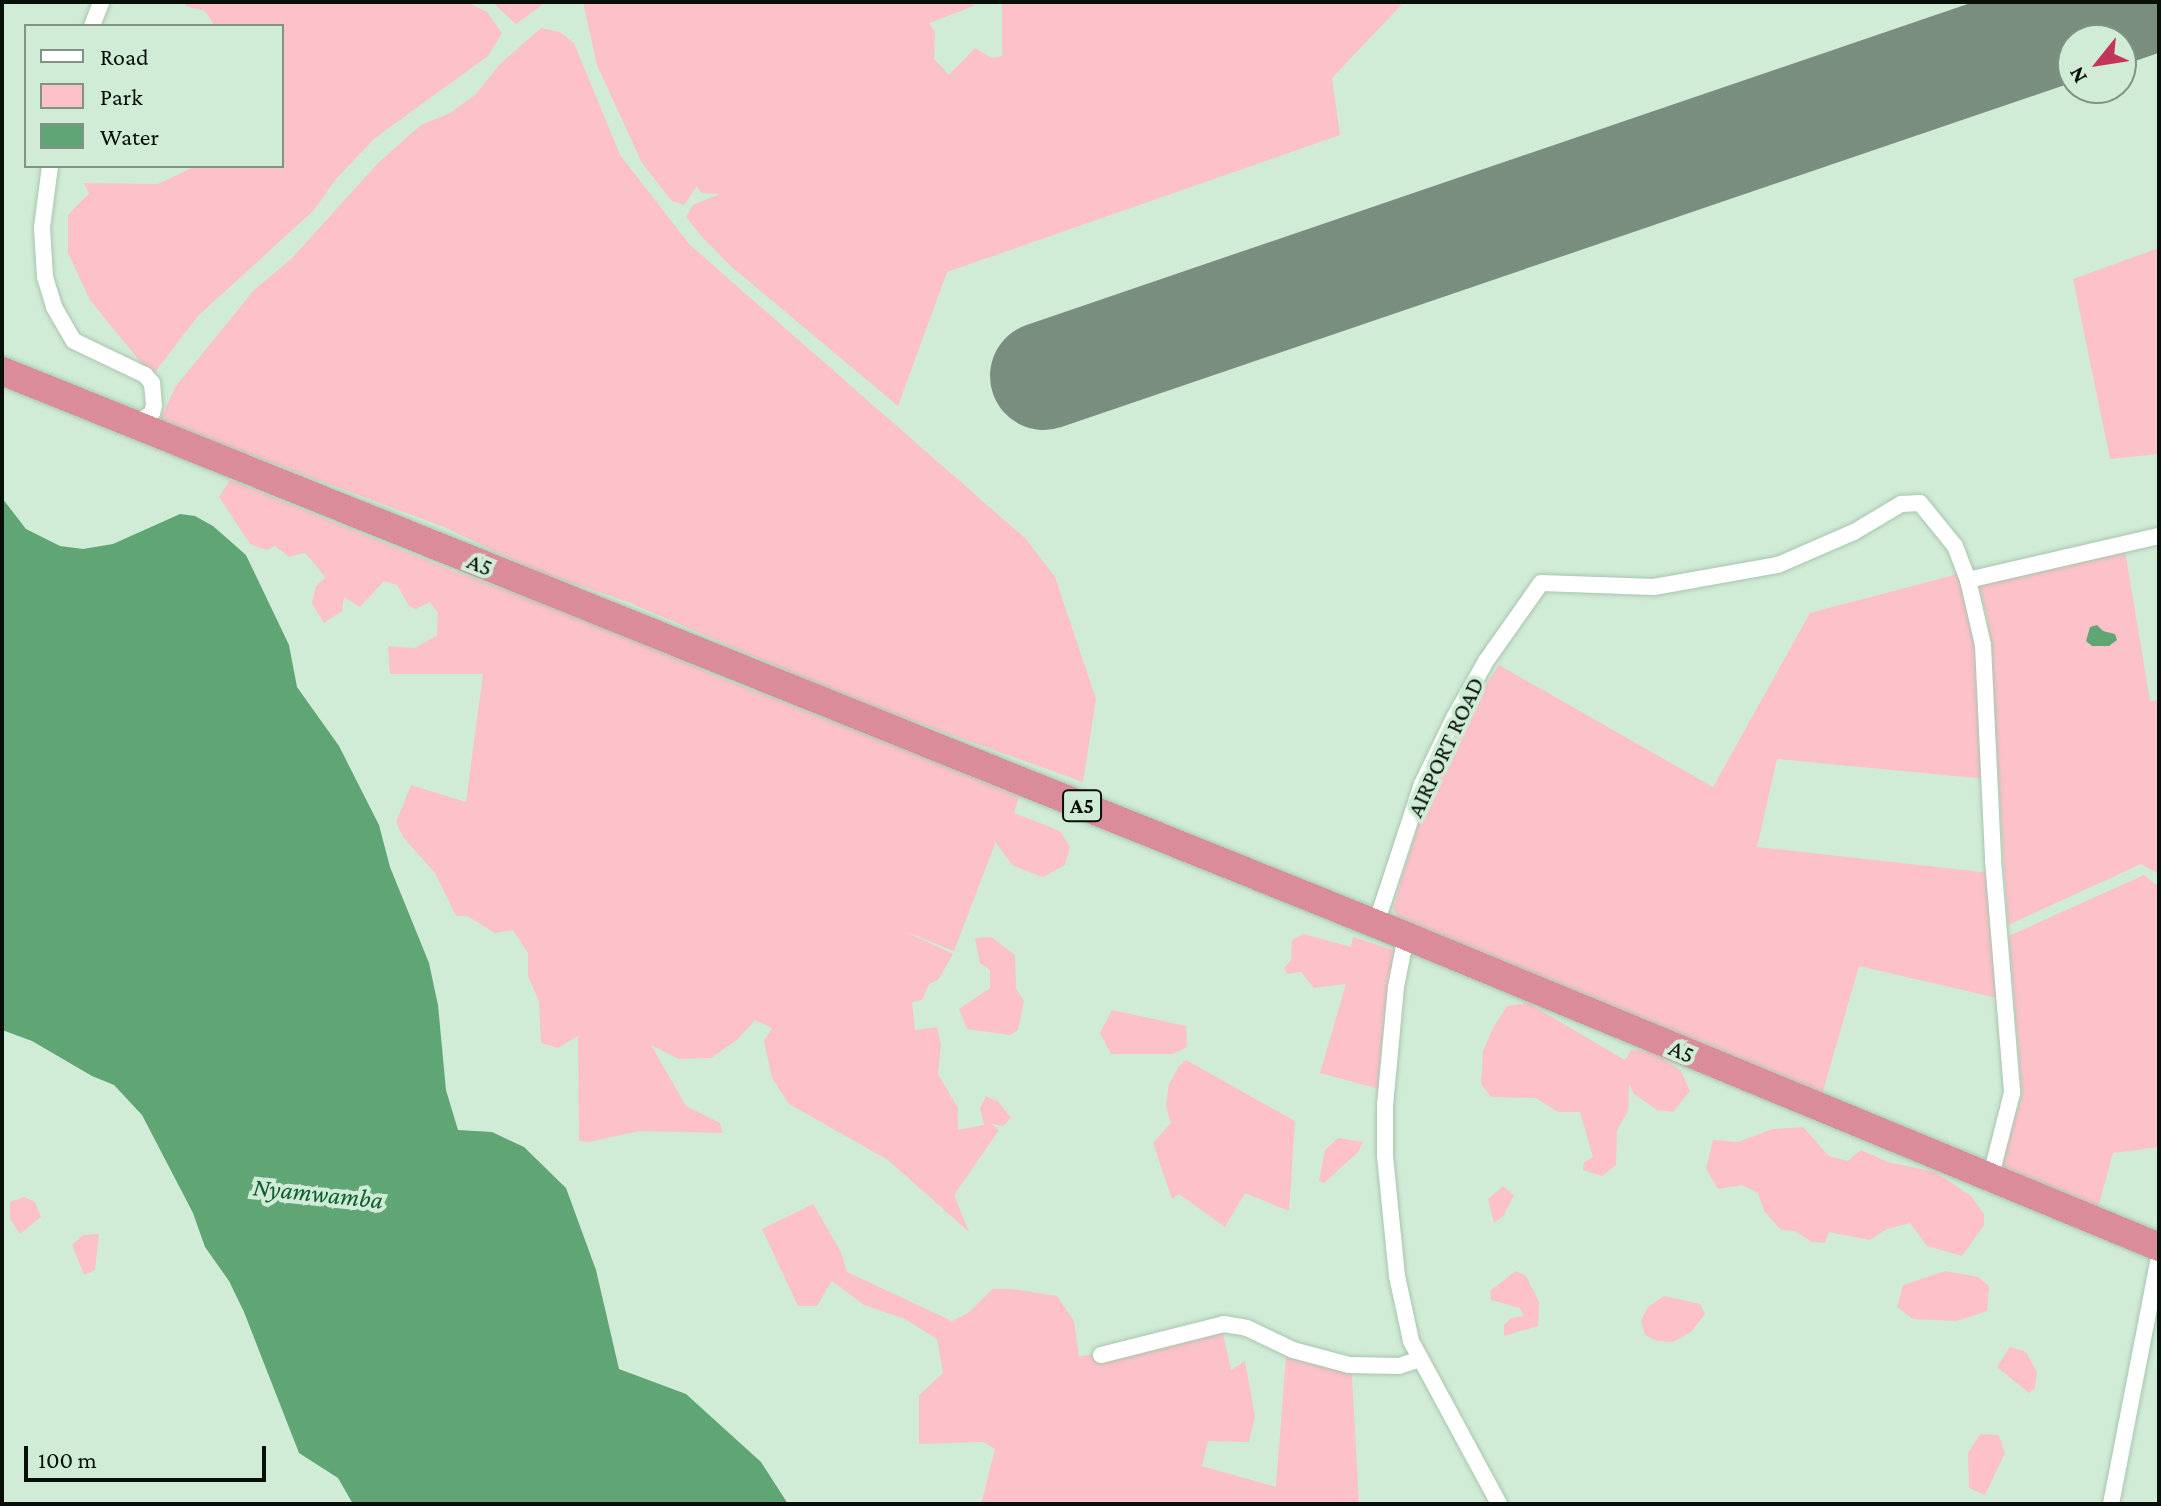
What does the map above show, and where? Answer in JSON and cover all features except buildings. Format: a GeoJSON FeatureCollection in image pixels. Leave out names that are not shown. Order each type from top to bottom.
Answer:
{"type":"FeatureCollection","features":[{"type":"Feature","properties":{"kind":"highway","name":"A5"},"geometry":{"type":"LineString","coordinates":[[2,371],[138,423],[408,535],[1406,936],[2159,1247]]}},
{"type":"Feature","properties":{"kind":"street"},"geometry":{"type":"LineString","coordinates":[[93,24],[101,2]]}},
{"type":"Feature","properties":{"kind":"street"},"geometry":{"type":"LineString","coordinates":[[50,168],[42,228],[45,277],[54,307],[74,341],[145,375],[152,383],[155,392],[152,413],[138,423]]}},
{"type":"Feature","properties":{"kind":"street","name":"AIRPORT ROAD"},"geometry":{"type":"LineString","coordinates":[[1376,924],[1422,784],[1486,661],[1541,583],[1654,587],[1778,565],[1854,532],[1901,504],[1920,503],[1955,546],[1968,580]]}},
{"type":"Feature","properties":{"kind":"street"},"geometry":{"type":"LineString","coordinates":[[1990,1179],[2012,1093],[1993,860],[1983,645],[1968,580],[2159,536]]}},
{"type":"Feature","properties":{"kind":"street"},"geometry":{"type":"LineString","coordinates":[[1406,936],[1396,987],[1385,1156],[1397,1276],[1406,1326],[1420,1359],[1499,1504]]}},
{"type":"Feature","properties":{"kind":"street"},"geometry":{"type":"LineString","coordinates":[[2111,1504],[2159,1257]]}},
{"type":"Feature","properties":{"kind":"street"},"geometry":{"type":"LineString","coordinates":[[1101,1355],[1224,1324],[1247,1328],[1293,1350],[1349,1365],[1399,1366],[1420,1359]]}},
{"type":"Feature","properties":{"kind":"green space"},"geometry":{"type":"Polygon","coordinates":[[[186,2],[467,2],[487,12],[502,33],[488,56],[375,138],[336,179],[314,210],[198,316],[152,376],[90,300],[68,253],[68,215],[89,193],[84,183],[158,184],[192,168],[284,168],[284,24],[212,24],[205,11],[185,6],[186,2]]]}},
{"type":"Feature","properties":{"kind":"green space"},"geometry":{"type":"Polygon","coordinates":[[[492,2],[546,2],[516,24],[492,2]]]}},
{"type":"Feature","properties":{"kind":"green space"},"geometry":{"type":"Polygon","coordinates":[[[583,2],[972,2],[974,6],[929,23],[935,32],[934,59],[949,75],[975,48],[992,58],[1002,56],[1002,2],[1404,2],[1332,78],[1340,135],[947,272],[898,406],[733,268],[701,236],[686,217],[693,205],[720,194],[701,193],[697,186],[684,205],[672,201],[642,163],[597,65],[583,2]]]}},
{"type":"Feature","properties":{"kind":"green space"},"geometry":{"type":"Polygon","coordinates":[[[541,28],[560,32],[574,43],[620,155],[690,245],[1026,539],[1055,577],[1096,699],[1083,782],[857,701],[628,602],[534,570],[444,527],[159,421],[176,386],[254,290],[292,258],[379,162],[421,125],[450,113],[475,95],[500,64],[541,28]]]}},
{"type":"Feature","properties":{"kind":"green space"},"geometry":{"type":"Polygon","coordinates":[[[2159,248],[2159,454],[2110,459],[2073,279],[2159,248]]]}},
{"type":"Feature","properties":{"kind":"green space"},"geometry":{"type":"Polygon","coordinates":[[[230,480],[453,571],[534,600],[544,600],[718,677],[1019,797],[1014,813],[1060,831],[1070,847],[1065,865],[1043,877],[1013,866],[993,839],[995,844],[954,951],[904,931],[953,954],[938,980],[929,984],[922,1000],[912,1002],[915,1030],[937,1027],[941,1044],[938,1074],[958,1108],[958,1130],[984,1125],[980,1108],[986,1096],[997,1102],[993,1095],[1011,1118],[1003,1126],[992,1124],[999,1130],[954,1195],[969,1232],[888,1160],[789,1104],[772,1078],[764,1041],[772,1028],[755,1020],[738,1039],[711,1058],[679,1059],[651,1045],[686,1106],[720,1123],[723,1133],[639,1131],[589,1142],[579,1141],[578,1036],[558,1048],[541,1043],[539,1001],[528,976],[528,953],[513,930],[495,933],[467,916],[456,916],[435,873],[403,837],[396,822],[411,785],[466,802],[483,674],[390,674],[388,646],[415,648],[437,635],[438,613],[430,602],[416,609],[409,606],[397,585],[384,581],[360,607],[344,597],[342,611],[324,623],[312,603],[316,586],[325,578],[305,553],[289,557],[275,546],[267,550],[250,544],[219,497],[230,480]]]}},
{"type":"Feature","properties":{"kind":"green space"},"geometry":{"type":"Polygon","coordinates":[[[2124,545],[2150,701],[2159,700],[2159,874],[2141,864],[2008,925],[1988,621],[1977,578],[2124,545]]]}},
{"type":"Feature","properties":{"kind":"green space"},"geometry":{"type":"Polygon","coordinates":[[[1958,574],[1975,631],[1986,779],[1777,759],[1757,847],[2000,874],[2006,1000],[1859,966],[1821,1098],[1401,923],[1393,908],[1431,781],[1460,724],[1499,665],[1713,787],[1810,613],[1958,574]]]}},
{"type":"Feature","properties":{"kind":"green space"},"geometry":{"type":"Polygon","coordinates":[[[2144,875],[2159,887],[2159,1147],[2113,1153],[2098,1208],[1998,1170],[2022,1095],[2009,936],[2144,875]]]}},
{"type":"Feature","properties":{"kind":"green space"},"geometry":{"type":"Polygon","coordinates":[[[1304,934],[1351,947],[1353,937],[1399,952],[1383,1090],[1320,1073],[1346,984],[1314,988],[1301,972],[1287,974],[1284,968],[1291,960],[1292,940],[1304,934]]]}},
{"type":"Feature","properties":{"kind":"green space"},"geometry":{"type":"Polygon","coordinates":[[[991,937],[1015,955],[1016,988],[1024,1001],[1018,1030],[1010,1035],[967,1029],[959,1009],[990,988],[990,970],[980,963],[975,938],[991,937]]]}},
{"type":"Feature","properties":{"kind":"green space"},"geometry":{"type":"Polygon","coordinates":[[[1528,1003],[1625,1060],[1631,1050],[1653,1051],[1681,1071],[1690,1091],[1673,1112],[1657,1110],[1634,1094],[1629,1084],[1628,1111],[1617,1130],[1616,1165],[1602,1176],[1583,1170],[1584,1162],[1593,1157],[1580,1112],[1558,1112],[1536,1098],[1491,1097],[1481,1084],[1483,1051],[1493,1028],[1507,1006],[1528,1003]]]}},
{"type":"Feature","properties":{"kind":"green space"},"geometry":{"type":"Polygon","coordinates":[[[1112,1010],[1186,1026],[1187,1047],[1173,1054],[1111,1054],[1100,1033],[1112,1010]]]}},
{"type":"Feature","properties":{"kind":"green space"},"geometry":{"type":"Polygon","coordinates":[[[1186,1060],[1295,1121],[1289,1211],[1245,1193],[1225,1227],[1179,1194],[1172,1199],[1153,1143],[1171,1123],[1166,1106],[1169,1084],[1186,1060]]]}},
{"type":"Feature","properties":{"kind":"green space"},"geometry":{"type":"Polygon","coordinates":[[[1803,1127],[1829,1156],[1848,1161],[1861,1150],[1888,1162],[1935,1172],[1971,1196],[1984,1214],[1984,1225],[1962,1256],[1927,1246],[1910,1223],[1887,1229],[1870,1240],[1829,1232],[1825,1243],[1812,1242],[1795,1231],[1781,1230],[1764,1211],[1758,1193],[1742,1185],[1718,1189],[1706,1169],[1713,1140],[1738,1142],[1773,1129],[1803,1127]]]}},
{"type":"Feature","properties":{"kind":"green space"},"geometry":{"type":"Polygon","coordinates":[[[1338,1138],[1363,1142],[1358,1152],[1324,1183],[1319,1181],[1325,1150],[1338,1138]]]}},
{"type":"Feature","properties":{"kind":"green space"},"geometry":{"type":"Polygon","coordinates":[[[1503,1186],[1514,1195],[1504,1215],[1494,1223],[1488,1199],[1503,1186]]]}},
{"type":"Feature","properties":{"kind":"green space"},"geometry":{"type":"Polygon","coordinates":[[[24,1197],[35,1202],[41,1217],[20,1234],[10,1219],[10,1202],[24,1197]]]}},
{"type":"Feature","properties":{"kind":"green space"},"geometry":{"type":"Polygon","coordinates":[[[813,1204],[841,1252],[847,1272],[952,1321],[968,1313],[993,1289],[1012,1289],[1057,1296],[1074,1321],[1079,1356],[1116,1353],[1222,1329],[1231,1370],[1245,1361],[1255,1417],[1249,1442],[1208,1441],[1202,1466],[1276,1487],[1287,1343],[1351,1359],[1359,1504],[981,1504],[995,1449],[983,1442],[919,1444],[919,1395],[943,1373],[937,1339],[905,1319],[864,1305],[832,1281],[817,1306],[798,1306],[762,1229],[813,1204]]]}},
{"type":"Feature","properties":{"kind":"green space"},"geometry":{"type":"Polygon","coordinates":[[[99,1234],[95,1270],[84,1275],[72,1245],[83,1235],[99,1234]]]}},
{"type":"Feature","properties":{"kind":"green space"},"geometry":{"type":"Polygon","coordinates":[[[1516,1271],[1526,1276],[1539,1302],[1538,1326],[1504,1336],[1504,1325],[1511,1318],[1524,1316],[1520,1308],[1491,1300],[1490,1291],[1516,1271]]]}},
{"type":"Feature","properties":{"kind":"green space"},"geometry":{"type":"Polygon","coordinates":[[[1945,1271],[1978,1277],[1989,1286],[1987,1311],[1957,1321],[1913,1319],[1897,1307],[1903,1285],[1945,1271]]]}},
{"type":"Feature","properties":{"kind":"green space"},"geometry":{"type":"Polygon","coordinates":[[[1664,1296],[1700,1304],[1705,1314],[1691,1332],[1673,1342],[1657,1341],[1645,1335],[1641,1321],[1647,1308],[1664,1296]]]}},
{"type":"Feature","properties":{"kind":"green space"},"geometry":{"type":"Polygon","coordinates":[[[2010,1347],[2026,1352],[2037,1372],[2035,1388],[2029,1393],[1997,1367],[2010,1347]]]}},
{"type":"Feature","properties":{"kind":"green space"},"geometry":{"type":"Polygon","coordinates":[[[1980,1434],[1999,1435],[2005,1453],[1985,1495],[1969,1488],[1968,1453],[1980,1434]]]}},
{"type":"Feature","properties":{"kind":"water","name":"Nyamwamba"},"geometry":{"type":"Polygon","coordinates":[[[2,498],[26,529],[60,546],[83,549],[113,544],[180,514],[195,516],[213,526],[246,555],[289,645],[297,687],[339,746],[379,825],[390,867],[429,963],[438,1005],[446,1090],[458,1130],[492,1132],[524,1147],[566,1188],[596,1270],[619,1369],[686,1394],[761,1462],[788,1504],[353,1504],[338,1478],[299,1453],[244,1312],[229,1281],[205,1247],[193,1213],[142,1115],[114,1085],[92,1076],[32,1041],[2,1030],[2,498]]]}},
{"type":"Feature","properties":{"kind":"water"},"geometry":{"type":"Polygon","coordinates":[[[2097,625],[2103,631],[2115,634],[2117,640],[2109,646],[2092,646],[2086,641],[2090,627],[2097,625]]]}},
{"type":"Feature","properties":{"kind":"runway"},"geometry":{"type":"LineString","coordinates":[[1044,376],[2141,2]]}}]}
